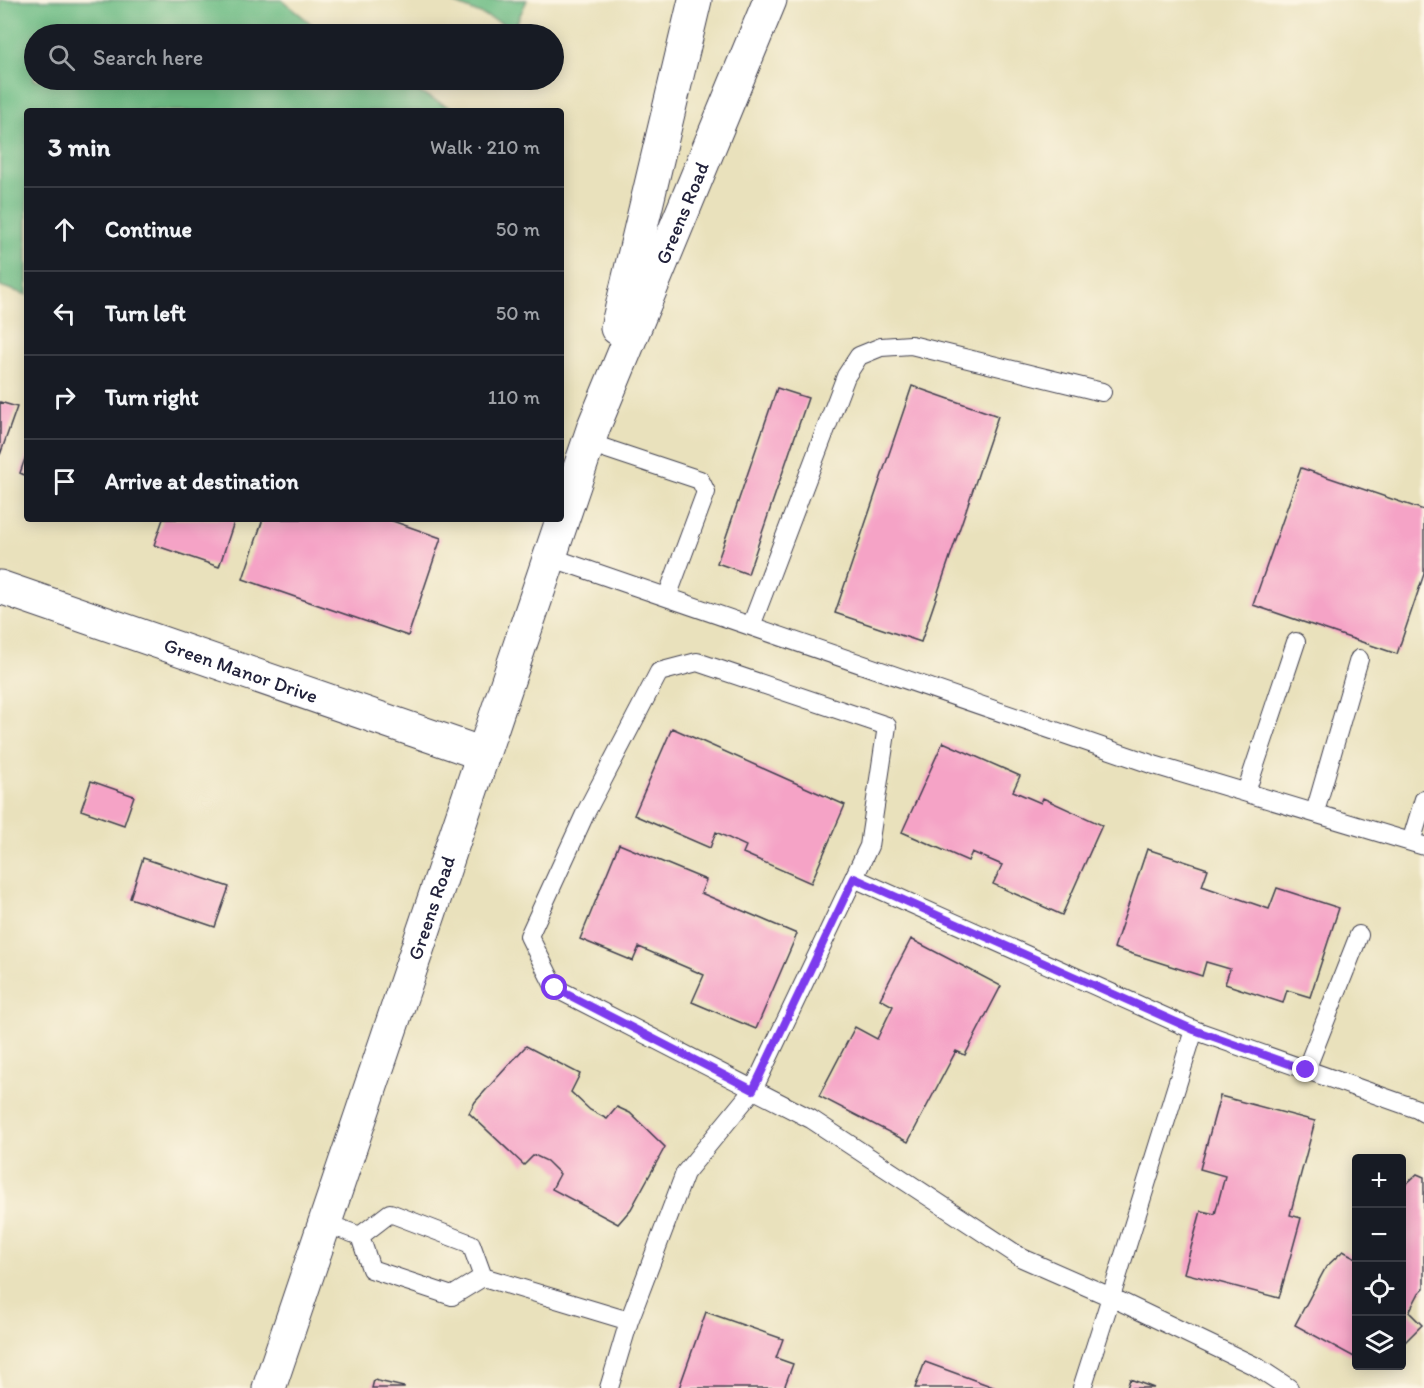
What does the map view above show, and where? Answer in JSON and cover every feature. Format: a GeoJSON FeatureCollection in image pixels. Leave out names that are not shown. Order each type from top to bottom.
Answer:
{"type":"FeatureCollection","features":[{"type":"Feature","properties":{"kind":"main road","name":"Greens Road"},"geometry":{"type":"LineString","coordinates":[[591,434],[695,0]]}},
{"type":"Feature","properties":{"kind":"main road","name":"Greens Road"},"geometry":{"type":"LineString","coordinates":[[564,515],[591,434],[770,0]]}},
{"type":"Feature","properties":{"kind":"main road","name":"Greens Road"},"geometry":{"type":"LineString","coordinates":[[269,1388],[562,522]]}},
{"type":"Feature","properties":{"kind":"main road","name":"Green Manor Drive"},"geometry":{"type":"LineString","coordinates":[[0,587],[483,754]]}},
{"type":"Feature","properties":{"kind":"lane"},"geometry":{"type":"LineString","coordinates":[[751,626],[846,376],[859,356],[881,347],[911,345],[1102,392]]}},
{"type":"Feature","properties":{"kind":"lane"},"geometry":{"type":"LineString","coordinates":[[591,434],[700,480],[706,492],[667,597]]}},
{"type":"Feature","properties":{"kind":"lane"},"geometry":{"type":"LineString","coordinates":[[550,557],[1154,765],[1418,844],[1424,799]]}},
{"type":"Feature","properties":{"kind":"lane"},"geometry":{"type":"LineString","coordinates":[[1246,792],[1296,642]]}},
{"type":"Feature","properties":{"kind":"lane"},"geometry":{"type":"LineString","coordinates":[[1315,812],[1359,659]]}},
{"type":"Feature","properties":{"kind":"lane"},"geometry":{"type":"LineString","coordinates":[[609,1388],[629,1321],[685,1173],[753,1090],[869,846],[887,726],[697,662],[659,672],[585,814],[529,936],[555,988],[753,1090],[811,1119],[1022,1258],[1111,1297],[1257,1367],[1289,1388]]}},
{"type":"Feature","properties":{"kind":"lane"},"geometry":{"type":"LineString","coordinates":[[854,878],[1194,1030],[1417,1108],[1424,1113]]}},
{"type":"Feature","properties":{"kind":"lane"},"geometry":{"type":"LineString","coordinates":[[1306,1070],[1359,935]]}},
{"type":"Feature","properties":{"kind":"lane"},"geometry":{"type":"LineString","coordinates":[[1082,1388],[1194,1030]]}},
{"type":"Feature","properties":{"kind":"lane"},"geometry":{"type":"LineString","coordinates":[[360,1236],[390,1213],[471,1244],[483,1277]]}},
{"type":"Feature","properties":{"kind":"lane"},"geometry":{"type":"LineString","coordinates":[[325,1223],[360,1236]]}},
{"type":"Feature","properties":{"kind":"lane"},"geometry":{"type":"LineString","coordinates":[[360,1236],[371,1269],[452,1296],[483,1277],[629,1321]]}},
{"type":"Feature","properties":{"kind":"green space"},"geometry":{"type":"Polygon","coordinates":[[[0,0],[282,0],[312,24],[24,24],[24,90],[414,90],[451,108],[24,108],[24,294],[0,286],[0,0]]]}},
{"type":"Feature","properties":{"kind":"green space"},"geometry":{"type":"Polygon","coordinates":[[[447,0],[527,0],[516,24],[504,24],[447,0]]]}},
{"type":"Feature","properties":{"kind":"building"},"geometry":{"type":"Polygon","coordinates":[[[912,386],[998,416],[921,642],[835,613],[912,386]]]}},
{"type":"Feature","properties":{"kind":"building"},"geometry":{"type":"Polygon","coordinates":[[[777,388],[808,398],[748,574],[717,563],[777,388]]]}},
{"type":"Feature","properties":{"kind":"building"},"geometry":{"type":"Polygon","coordinates":[[[0,402],[17,407],[0,455],[0,402]]]}},
{"type":"Feature","properties":{"kind":"building"},"geometry":{"type":"Polygon","coordinates":[[[24,462],[24,475],[20,473],[24,462]]]}},
{"type":"Feature","properties":{"kind":"building"},"geometry":{"type":"Polygon","coordinates":[[[1301,468],[1424,510],[1424,574],[1397,654],[1253,605],[1301,468]]]}},
{"type":"Feature","properties":{"kind":"building"},"geometry":{"type":"Polygon","coordinates":[[[162,522],[234,522],[219,567],[154,545],[162,522]]]}},
{"type":"Feature","properties":{"kind":"building"},"geometry":{"type":"Polygon","coordinates":[[[262,522],[396,522],[441,538],[408,636],[243,579],[262,522]]]}},
{"type":"Feature","properties":{"kind":"building"},"geometry":{"type":"Polygon","coordinates":[[[672,728],[845,805],[811,883],[743,853],[746,846],[716,832],[710,848],[634,815],[672,728]]]}},
{"type":"Feature","properties":{"kind":"building"},"geometry":{"type":"Polygon","coordinates":[[[943,742],[1020,776],[1013,791],[1041,803],[1043,798],[1102,825],[1062,915],[993,884],[1002,865],[972,852],[968,861],[902,832],[943,742]]]}},
{"type":"Feature","properties":{"kind":"building"},"geometry":{"type":"Polygon","coordinates":[[[91,781],[134,796],[124,825],[81,810],[91,781]]]}},
{"type":"Feature","properties":{"kind":"building"},"geometry":{"type":"Polygon","coordinates":[[[619,844],[706,880],[701,893],[797,934],[756,1029],[692,1002],[704,975],[639,947],[633,961],[580,939],[619,844]]]}},
{"type":"Feature","properties":{"kind":"building"},"geometry":{"type":"Polygon","coordinates":[[[1147,849],[1208,869],[1202,886],[1269,909],[1277,888],[1339,908],[1310,997],[1287,990],[1283,1003],[1225,984],[1230,969],[1206,962],[1202,976],[1114,948],[1147,849]]]}},
{"type":"Feature","properties":{"kind":"building"},"geometry":{"type":"Polygon","coordinates":[[[143,858],[229,887],[215,927],[130,898],[143,858]]]}},
{"type":"Feature","properties":{"kind":"building"},"geometry":{"type":"Polygon","coordinates":[[[911,939],[1001,986],[965,1055],[956,1051],[908,1142],[819,1096],[855,1027],[877,1039],[893,1006],[880,999],[911,939]]]}},
{"type":"Feature","properties":{"kind":"building"},"geometry":{"type":"Polygon","coordinates":[[[526,1046],[580,1074],[571,1092],[590,1110],[607,1119],[617,1107],[630,1113],[665,1147],[631,1209],[618,1224],[552,1189],[560,1174],[547,1161],[534,1155],[524,1165],[469,1113],[475,1102],[526,1046]]]}},
{"type":"Feature","properties":{"kind":"building"},"geometry":{"type":"Polygon","coordinates":[[[1220,1096],[1315,1121],[1290,1215],[1301,1218],[1279,1298],[1184,1273],[1201,1211],[1215,1214],[1225,1176],[1200,1169],[1220,1096]]]}},
{"type":"Feature","properties":{"kind":"building"},"geometry":{"type":"Polygon","coordinates":[[[1417,1174],[1424,1177],[1424,1288],[1409,1312],[1422,1325],[1406,1341],[1406,1208],[1406,1184],[1417,1174]]]}},
{"type":"Feature","properties":{"kind":"building"},"geometry":{"type":"Polygon","coordinates":[[[1343,1251],[1352,1256],[1352,1356],[1295,1325],[1326,1267],[1343,1251]]]}},
{"type":"Feature","properties":{"kind":"building"},"geometry":{"type":"Polygon","coordinates":[[[706,1312],[783,1339],[776,1358],[793,1364],[784,1388],[679,1388],[706,1312]]]}},
{"type":"Feature","properties":{"kind":"building"},"geometry":{"type":"Polygon","coordinates":[[[925,1362],[996,1388],[915,1388],[925,1362]]]}},
{"type":"Feature","properties":{"kind":"building"},"geometry":{"type":"Polygon","coordinates":[[[1130,1379],[1154,1388],[1127,1388],[1130,1379]]]}},
{"type":"Feature","properties":{"kind":"building"},"geometry":{"type":"Polygon","coordinates":[[[374,1380],[404,1387],[404,1388],[372,1388],[374,1380]]]}},
{"type":"Feature","properties":{"kind":"route"},"geometry":{"type":"LineString","coordinates":[[555,988],[753,1090],[854,878],[1194,1030],[1306,1070]]}}]}
